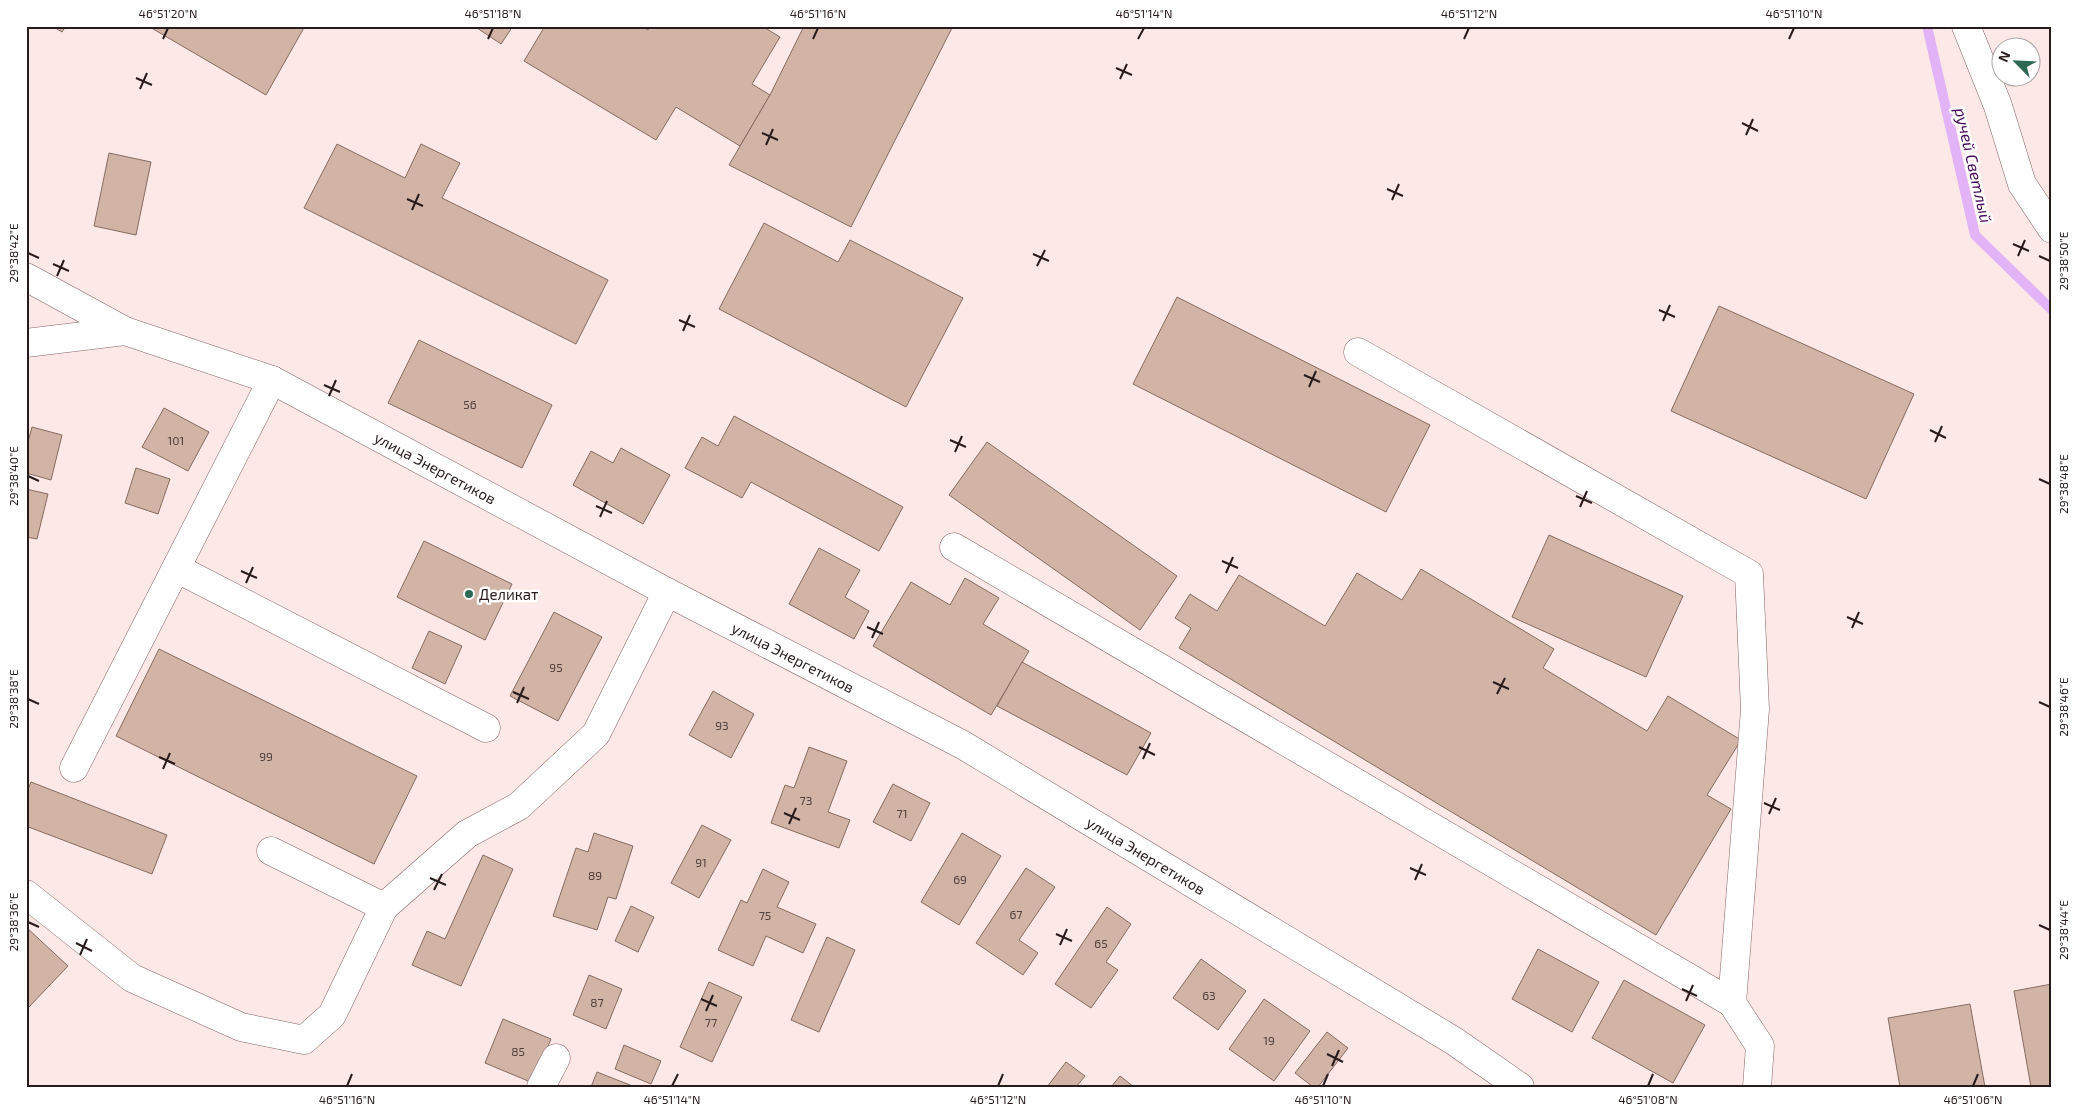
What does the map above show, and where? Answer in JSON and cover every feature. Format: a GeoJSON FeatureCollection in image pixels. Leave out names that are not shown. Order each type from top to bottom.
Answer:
{"type":"FeatureCollection","features":[{"type":"Feature","properties":{"kind":"street"},"geometry":{"type":"LineString","coordinates":[[1966,26],[1998,106],[2022,184],[2052,229]]}},
{"type":"Feature","properties":{"kind":"street"},"geometry":{"type":"LineString","coordinates":[[26,277],[125,331]]}},
{"type":"Feature","properties":{"kind":"street","name":"улица Энергетиков"},"geometry":{"type":"LineString","coordinates":[[26,343],[125,331],[272,380],[667,592],[963,745],[1454,1041],[1510,1084]]}},
{"type":"Feature","properties":{"kind":"street"},"geometry":{"type":"LineString","coordinates":[[1358,352],[1749,574],[1755,709],[1732,1003]]}},
{"type":"Feature","properties":{"kind":"street"},"geometry":{"type":"LineString","coordinates":[[74,768],[272,380]]}},
{"type":"Feature","properties":{"kind":"street"},"geometry":{"type":"LineString","coordinates":[[954,547],[1732,1003],[1760,1046],[1757,1087]]}},
{"type":"Feature","properties":{"kind":"street"},"geometry":{"type":"LineString","coordinates":[[176,568],[486,728]]}},
{"type":"Feature","properties":{"kind":"street"},"geometry":{"type":"LineString","coordinates":[[26,894],[132,978],[241,1027],[304,1040],[332,1016],[384,907],[467,834],[519,806],[596,734],[667,592]]}},
{"type":"Feature","properties":{"kind":"street"},"geometry":{"type":"LineString","coordinates":[[272,851],[384,907]]}},
{"type":"Feature","properties":{"kind":"street"},"geometry":{"type":"LineString","coordinates":[[541,1087],[556,1058]]}},
{"type":"Feature","properties":{"kind":"building"},"geometry":{"type":"Polygon","coordinates":[[[52,26],[66,26],[62,32],[52,26]]]}},
{"type":"Feature","properties":{"kind":"building"},"geometry":{"type":"Polygon","coordinates":[[[148,26],[305,26],[266,95],[148,26]]]}},
{"type":"Feature","properties":{"kind":"building"},"geometry":{"type":"Polygon","coordinates":[[[474,26],[513,26],[501,44],[474,26]]]}},
{"type":"Feature","properties":{"kind":"building"},"geometry":{"type":"Polygon","coordinates":[[[545,26],[641,26],[648,30],[650,26],[762,26],[780,37],[752,84],[770,95],[740,146],[676,107],[656,140],[524,61],[545,26]]]}},
{"type":"Feature","properties":{"kind":"building"},"geometry":{"type":"Polygon","coordinates":[[[804,26],[953,26],[851,227],[729,165],[770,95],[804,26]]]}},
{"type":"Feature","properties":{"kind":"building"},"geometry":{"type":"Polygon","coordinates":[[[337,144],[405,178],[421,144],[460,163],[442,198],[608,280],[576,344],[304,208],[337,144]]]}},
{"type":"Feature","properties":{"kind":"building"},"geometry":{"type":"Polygon","coordinates":[[[109,153],[151,162],[136,235],[94,226],[109,153]]]}},
{"type":"Feature","properties":{"kind":"building"},"geometry":{"type":"Polygon","coordinates":[[[764,223],[838,262],[850,240],[963,298],[906,407],[719,309],[764,223]]]}},
{"type":"Feature","properties":{"kind":"building"},"geometry":{"type":"Polygon","coordinates":[[[1177,297],[1430,425],[1386,512],[1133,384],[1177,297]]]}},
{"type":"Feature","properties":{"kind":"building"},"geometry":{"type":"Polygon","coordinates":[[[1719,306],[1914,394],[1866,499],[1671,411],[1719,306]]]}},
{"type":"Feature","properties":{"kind":"building"},"geometry":{"type":"Polygon","coordinates":[[[419,340],[552,405],[522,468],[388,403],[419,340]]]}},
{"type":"Feature","properties":{"kind":"building"},"geometry":{"type":"Polygon","coordinates":[[[164,408],[209,432],[188,471],[142,447],[164,408]]]}},
{"type":"Feature","properties":{"kind":"building"},"geometry":{"type":"Polygon","coordinates":[[[734,416],[903,507],[879,551],[751,482],[742,498],[685,468],[702,437],[718,446],[734,416]]]}},
{"type":"Feature","properties":{"kind":"building"},"geometry":{"type":"Polygon","coordinates":[[[32,427],[62,435],[51,480],[26,473],[26,449],[32,427]]]}},
{"type":"Feature","properties":{"kind":"building"},"geometry":{"type":"Polygon","coordinates":[[[987,442],[1177,576],[1140,630],[949,495],[987,442]]]}},
{"type":"Feature","properties":{"kind":"building"},"geometry":{"type":"Polygon","coordinates":[[[621,448],[670,475],[643,524],[573,485],[591,451],[613,463],[621,448]]]}},
{"type":"Feature","properties":{"kind":"building"},"geometry":{"type":"Polygon","coordinates":[[[136,468],[170,479],[158,514],[125,503],[136,468]]]}},
{"type":"Feature","properties":{"kind":"building"},"geometry":{"type":"Polygon","coordinates":[[[26,489],[48,494],[37,539],[26,537],[26,489]]]}},
{"type":"Feature","properties":{"kind":"building"},"geometry":{"type":"Polygon","coordinates":[[[1549,535],[1683,596],[1646,677],[1512,617],[1549,535]]]}},
{"type":"Feature","properties":{"kind":"building"},"geometry":{"type":"Polygon","coordinates":[[[424,541],[512,584],[485,640],[397,597],[424,541]]]}},
{"type":"Feature","properties":{"kind":"building"},"geometry":{"type":"Polygon","coordinates":[[[819,548],[860,570],[845,597],[869,611],[854,639],[789,604],[819,548]]]}},
{"type":"Feature","properties":{"kind":"building"},"geometry":{"type":"Polygon","coordinates":[[[1421,569],[1554,649],[1543,668],[1647,731],[1668,696],[1741,740],[1707,795],[1731,809],[1656,935],[1179,648],[1191,628],[1175,618],[1190,594],[1217,611],[1239,575],[1325,626],[1357,573],[1402,600],[1421,569]]]}},
{"type":"Feature","properties":{"kind":"building"},"geometry":{"type":"Polygon","coordinates":[[[965,578],[999,598],[983,624],[1029,651],[991,715],[873,646],[911,582],[950,605],[965,578]]]}},
{"type":"Feature","properties":{"kind":"building"},"geometry":{"type":"Polygon","coordinates":[[[554,612],[602,637],[558,721],[510,696],[554,612]]]}},
{"type":"Feature","properties":{"kind":"building"},"geometry":{"type":"Polygon","coordinates":[[[429,631],[462,646],[445,684],[412,668],[429,631]]]}},
{"type":"Feature","properties":{"kind":"building"},"geometry":{"type":"Polygon","coordinates":[[[159,649],[417,776],[374,864],[116,736],[159,649]]]}},
{"type":"Feature","properties":{"kind":"building"},"geometry":{"type":"Polygon","coordinates":[[[1022,662],[1151,733],[1127,775],[997,706],[1022,662]]]}},
{"type":"Feature","properties":{"kind":"building"},"geometry":{"type":"Polygon","coordinates":[[[713,691],[754,714],[731,758],[689,735],[713,691]]]}},
{"type":"Feature","properties":{"kind":"building"},"geometry":{"type":"Polygon","coordinates":[[[809,747],[847,761],[828,812],[850,820],[839,848],[771,823],[785,785],[794,788],[809,747]]]}},
{"type":"Feature","properties":{"kind":"building"},"geometry":{"type":"Polygon","coordinates":[[[31,782],[167,835],[152,874],[26,826],[26,794],[31,782]]]}},
{"type":"Feature","properties":{"kind":"building"},"geometry":{"type":"Polygon","coordinates":[[[893,784],[930,803],[911,841],[873,822],[893,784]]]}},
{"type":"Feature","properties":{"kind":"building"},"geometry":{"type":"Polygon","coordinates":[[[702,825],[731,840],[699,898],[671,883],[702,825]]]}},
{"type":"Feature","properties":{"kind":"building"},"geometry":{"type":"Polygon","coordinates":[[[594,833],[633,846],[616,899],[608,897],[597,930],[553,916],[576,848],[588,852],[594,833]]]}},
{"type":"Feature","properties":{"kind":"building"},"geometry":{"type":"Polygon","coordinates":[[[962,833],[1001,856],[959,925],[921,902],[962,833]]]}},
{"type":"Feature","properties":{"kind":"building"},"geometry":{"type":"Polygon","coordinates":[[[483,855],[513,869],[461,986],[412,965],[427,931],[445,939],[483,855]]]}},
{"type":"Feature","properties":{"kind":"building"},"geometry":{"type":"Polygon","coordinates":[[[1026,868],[1055,887],[1019,940],[1038,953],[1023,975],[976,943],[1026,868]]]}},
{"type":"Feature","properties":{"kind":"building"},"geometry":{"type":"Polygon","coordinates":[[[763,869],[789,882],[777,907],[816,924],[803,953],[766,936],[753,966],[718,950],[741,900],[747,903],[763,869]]]}},
{"type":"Feature","properties":{"kind":"building"},"geometry":{"type":"Polygon","coordinates":[[[631,906],[654,917],[638,952],[615,941],[631,906]]]}},
{"type":"Feature","properties":{"kind":"building"},"geometry":{"type":"Polygon","coordinates":[[[1107,907],[1131,924],[1106,962],[1118,970],[1091,1008],[1055,984],[1107,907]]]}},
{"type":"Feature","properties":{"kind":"building"},"geometry":{"type":"Polygon","coordinates":[[[26,927],[68,966],[28,1008],[26,1007],[26,927]]]}},
{"type":"Feature","properties":{"kind":"building"},"geometry":{"type":"Polygon","coordinates":[[[827,937],[855,950],[819,1032],[791,1020],[827,937]]]}},
{"type":"Feature","properties":{"kind":"building"},"geometry":{"type":"Polygon","coordinates":[[[1538,949],[1599,982],[1572,1032],[1512,999],[1538,949]]]}},
{"type":"Feature","properties":{"kind":"building"},"geometry":{"type":"Polygon","coordinates":[[[1201,959],[1246,991],[1218,1030],[1173,998],[1201,959]]]}},
{"type":"Feature","properties":{"kind":"building"},"geometry":{"type":"Polygon","coordinates":[[[589,975],[622,989],[606,1029],[573,1015],[589,975]]]}},
{"type":"Feature","properties":{"kind":"building"},"geometry":{"type":"Polygon","coordinates":[[[1624,980],[1705,1025],[1673,1083],[1592,1038],[1624,980]]]}},
{"type":"Feature","properties":{"kind":"building"},"geometry":{"type":"Polygon","coordinates":[[[709,982],[742,997],[712,1062],[680,1047],[709,982]]]}},
{"type":"Feature","properties":{"kind":"building"},"geometry":{"type":"Polygon","coordinates":[[[2052,984],[2052,1087],[2031,1087],[2014,991],[2052,984]]]}},
{"type":"Feature","properties":{"kind":"building"},"geometry":{"type":"Polygon","coordinates":[[[1264,999],[1310,1031],[1274,1081],[1229,1049],[1264,999]]]}},
{"type":"Feature","properties":{"kind":"building"},"geometry":{"type":"Polygon","coordinates":[[[1970,1004],[1985,1087],[1900,1087],[1888,1018],[1970,1004]]]}},
{"type":"Feature","properties":{"kind":"building"},"geometry":{"type":"Polygon","coordinates":[[[503,1019],[551,1039],[533,1083],[485,1063],[503,1019]]]}},
{"type":"Feature","properties":{"kind":"building"},"geometry":{"type":"Polygon","coordinates":[[[1327,1032],[1348,1048],[1318,1087],[1313,1087],[1295,1073],[1327,1032]]]}},
{"type":"Feature","properties":{"kind":"building"},"geometry":{"type":"Polygon","coordinates":[[[624,1045],[661,1061],[651,1084],[615,1069],[624,1045]]]}},
{"type":"Feature","properties":{"kind":"building"},"geometry":{"type":"Polygon","coordinates":[[[1066,1062],[1085,1076],[1076,1087],[1047,1087],[1066,1062]]]}},
{"type":"Feature","properties":{"kind":"building"},"geometry":{"type":"Polygon","coordinates":[[[597,1072],[635,1087],[591,1087],[597,1072]]]}},
{"type":"Feature","properties":{"kind":"building"},"geometry":{"type":"Polygon","coordinates":[[[1120,1076],[1134,1087],[1111,1087],[1120,1076]]]}},
{"type":"Feature","properties":{"kind":"waterway","name":"ручей Светлый"},"geometry":{"type":"LineString","coordinates":[[1927,26],[1975,235],[2052,310]]}},
{"type":"Feature","properties":{"kind":"place","name":"Деликат"},"geometry":{"type":"Point","coordinates":[469,594]}}]}
